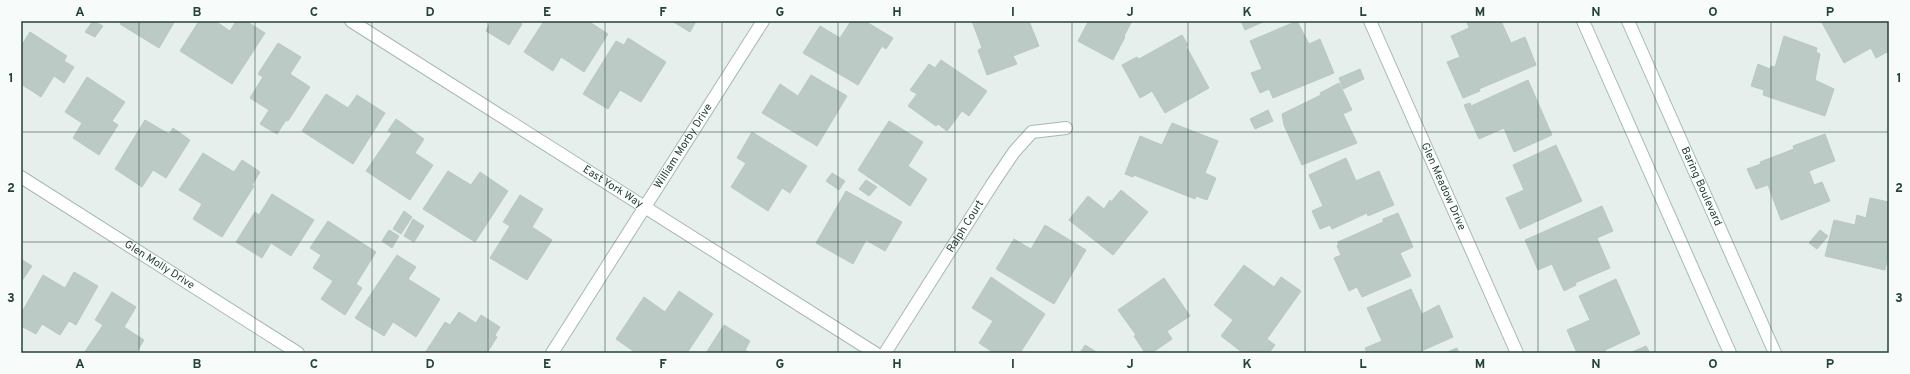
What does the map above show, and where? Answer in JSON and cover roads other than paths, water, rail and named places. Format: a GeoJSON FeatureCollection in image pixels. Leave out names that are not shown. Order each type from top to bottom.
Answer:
{"type":"FeatureCollection","features":[{"type":"Feature","properties":{"kind":"street","name":"East York Way"},"geometry":{"type":"LineString","coordinates":[[351,21],[875,353]]}},
{"type":"Feature","properties":{"kind":"street","name":"William Morby Drive"},"geometry":{"type":"LineString","coordinates":[[552,353],[763,21]]}},
{"type":"Feature","properties":{"kind":"street","name":"Glen Meadow Drive"},"geometry":{"type":"LineString","coordinates":[[1370,21],[1517,353]]}},
{"type":"Feature","properties":{"kind":"street"},"geometry":{"type":"LineString","coordinates":[[1583,21],[1730,353]]}},
{"type":"Feature","properties":{"kind":"street","name":"Baring Boulevard"},"geometry":{"type":"LineString","coordinates":[[1628,21],[1775,353]]}},
{"type":"Feature","properties":{"kind":"street","name":"Ralph Court"},"geometry":{"type":"LineString","coordinates":[[885,353],[1014,152],[1032,132],[1066,128]]}},
{"type":"Feature","properties":{"kind":"street","name":"Glen Molly Drive"},"geometry":{"type":"LineString","coordinates":[[21,177],[298,353]]}}]}
